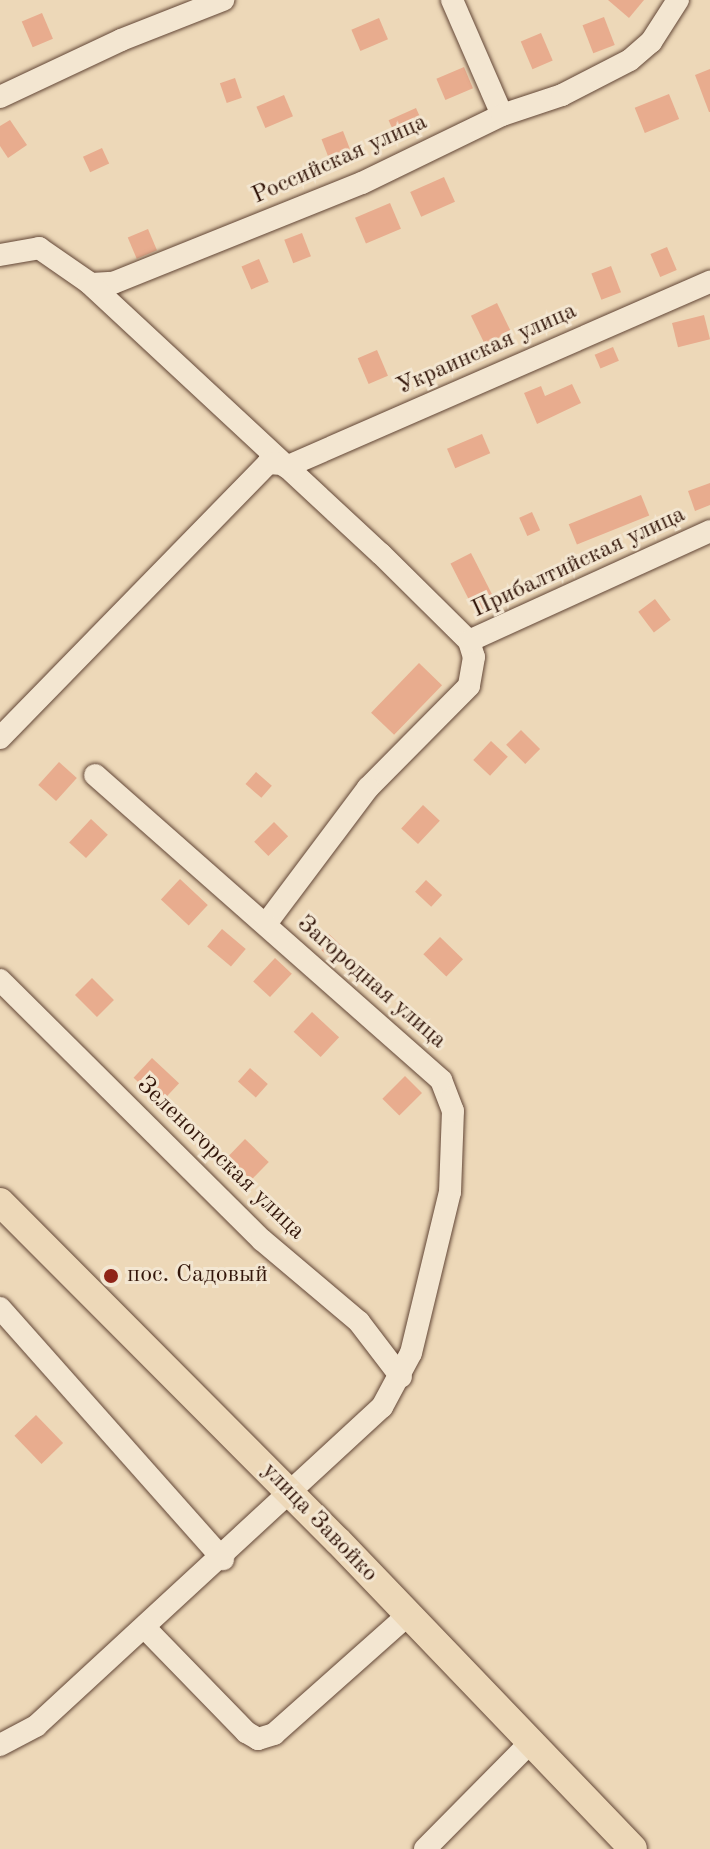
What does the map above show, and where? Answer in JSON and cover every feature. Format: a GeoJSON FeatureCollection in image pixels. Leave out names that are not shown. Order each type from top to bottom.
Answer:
{"type":"FeatureCollection","features":[{"type":"Feature","properties":{"kind":"main road","name":"улица Завойко"},"geometry":{"type":"LineString","coordinates":[[0,1202],[292,1494],[633,1849]]}},
{"type":"Feature","properties":{"kind":"street"},"geometry":{"type":"LineString","coordinates":[[0,97],[121,40],[223,0]]}},
{"type":"Feature","properties":{"kind":"street"},"geometry":{"type":"LineString","coordinates":[[452,0],[502,115]]}},
{"type":"Feature","properties":{"kind":"street","name":"Российская улица"},"geometry":{"type":"LineString","coordinates":[[88,282],[113,283],[362,183],[502,115],[562,95],[630,60],[651,42],[678,0]]}},
{"type":"Feature","properties":{"kind":"street"},"geometry":{"type":"LineString","coordinates":[[0,255],[39,248],[88,282],[469,641],[474,657],[469,686],[368,788],[266,924]]}},
{"type":"Feature","properties":{"kind":"street","name":"Украинская улица"},"geometry":{"type":"LineString","coordinates":[[0,738],[268,463],[284,466],[710,282]]}},
{"type":"Feature","properties":{"kind":"street","name":"Прибалтийская улица"},"geometry":{"type":"LineString","coordinates":[[469,641],[710,531]]}},
{"type":"Feature","properties":{"kind":"street","name":"Загородная улица"},"geometry":{"type":"LineString","coordinates":[[0,1745],[36,1726],[146,1629],[382,1407],[401,1377],[421,1319],[450,1192],[454,1133],[449,1094],[430,1068],[95,775]]}},
{"type":"Feature","properties":{"kind":"street","name":"Зеленогорская улица"},"geometry":{"type":"LineString","coordinates":[[0,980],[262,1240],[359,1322],[401,1377]]}},
{"type":"Feature","properties":{"kind":"street"},"geometry":{"type":"LineString","coordinates":[[0,1308],[223,1559]]}},
{"type":"Feature","properties":{"kind":"street"},"geometry":{"type":"LineString","coordinates":[[146,1629],[246,1732],[258,1739],[274,1734],[407,1616]]}},
{"type":"Feature","properties":{"kind":"street"},"geometry":{"type":"LineString","coordinates":[[425,1849],[530,1743]]}},
{"type":"Feature","properties":{"kind":"building"},"geometry":{"type":"Polygon","coordinates":[[[608,0],[644,0],[629,18],[608,0]]]}},
{"type":"Feature","properties":{"kind":"building"},"geometry":{"type":"Polygon","coordinates":[[[42,13],[53,39],[33,47],[22,22],[42,13]]]}},
{"type":"Feature","properties":{"kind":"building"},"geometry":{"type":"Polygon","coordinates":[[[604,17],[615,45],[593,53],[583,25],[604,17]]]}},
{"type":"Feature","properties":{"kind":"building"},"geometry":{"type":"Polygon","coordinates":[[[379,18],[388,39],[360,51],[351,30],[379,18]]]}},
{"type":"Feature","properties":{"kind":"building"},"geometry":{"type":"Polygon","coordinates":[[[541,33],[553,61],[532,69],[521,42],[541,33]]]}},
{"type":"Feature","properties":{"kind":"building"},"geometry":{"type":"Polygon","coordinates":[[[464,67],[473,88],[445,100],[436,79],[464,67]]]}},
{"type":"Feature","properties":{"kind":"building"},"geometry":{"type":"Polygon","coordinates":[[[710,69],[710,112],[709,112],[695,75],[710,69]]]}},
{"type":"Feature","properties":{"kind":"building"},"geometry":{"type":"Polygon","coordinates":[[[235,78],[242,98],[227,103],[220,83],[235,78]]]}},
{"type":"Feature","properties":{"kind":"building"},"geometry":{"type":"Polygon","coordinates":[[[669,94],[679,119],[645,133],[635,108],[669,94]]]}},
{"type":"Feature","properties":{"kind":"building"},"geometry":{"type":"Polygon","coordinates":[[[284,95],[293,116],[265,128],[256,107],[284,95]]]}},
{"type":"Feature","properties":{"kind":"building"},"geometry":{"type":"Polygon","coordinates":[[[416,108],[425,128],[398,140],[389,120],[416,108]]]}},
{"type":"Feature","properties":{"kind":"building"},"geometry":{"type":"Polygon","coordinates":[[[10,120],[27,145],[8,158],[0,146],[0,126],[10,120]]]}},
{"type":"Feature","properties":{"kind":"building"},"geometry":{"type":"Polygon","coordinates":[[[343,131],[354,159],[332,167],[322,139],[343,131]]]}},
{"type":"Feature","properties":{"kind":"building"},"geometry":{"type":"Polygon","coordinates":[[[102,148],[109,163],[90,172],[83,157],[102,148]]]}},
{"type":"Feature","properties":{"kind":"building"},"geometry":{"type":"Polygon","coordinates":[[[444,177],[455,202],[421,217],[410,192],[444,177]]]}},
{"type":"Feature","properties":{"kind":"building"},"geometry":{"type":"Polygon","coordinates":[[[390,203],[401,229],[366,244],[355,218],[390,203]]]}},
{"type":"Feature","properties":{"kind":"building"},"geometry":{"type":"Polygon","coordinates":[[[148,229],[157,250],[137,259],[128,238],[148,229]]]}},
{"type":"Feature","properties":{"kind":"building"},"geometry":{"type":"Polygon","coordinates":[[[302,233],[311,256],[293,263],[284,240],[302,233]]]}},
{"type":"Feature","properties":{"kind":"building"},"geometry":{"type":"Polygon","coordinates":[[[667,247],[677,270],[660,277],[650,254],[667,247]]]}},
{"type":"Feature","properties":{"kind":"building"},"geometry":{"type":"Polygon","coordinates":[[[259,259],[269,282],[251,289],[242,266],[259,259]]]}},
{"type":"Feature","properties":{"kind":"building"},"geometry":{"type":"Polygon","coordinates":[[[611,266],[621,292],[601,300],[591,274],[611,266]]]}},
{"type":"Feature","properties":{"kind":"building"},"geometry":{"type":"Polygon","coordinates":[[[497,303],[511,332],[485,344],[471,316],[497,303]]]}},
{"type":"Feature","properties":{"kind":"building"},"geometry":{"type":"Polygon","coordinates":[[[704,315],[710,339],[678,347],[672,323],[704,315]]]}},
{"type":"Feature","properties":{"kind":"building"},"geometry":{"type":"Polygon","coordinates":[[[613,347],[619,361],[600,369],[595,355],[613,347]]]}},
{"type":"Feature","properties":{"kind":"building"},"geometry":{"type":"Polygon","coordinates":[[[377,350],[388,376],[369,384],[358,358],[377,350]]]}},
{"type":"Feature","properties":{"kind":"building"},"geometry":{"type":"Polygon","coordinates":[[[572,384],[581,403],[537,424],[524,393],[541,386],[545,396],[572,384]]]}},
{"type":"Feature","properties":{"kind":"building"},"geometry":{"type":"Polygon","coordinates":[[[482,434],[490,453],[455,468],[447,449],[482,434]]]}},
{"type":"Feature","properties":{"kind":"building"},"geometry":{"type":"Polygon","coordinates":[[[710,483],[710,505],[695,511],[688,491],[710,483]]]}},
{"type":"Feature","properties":{"kind":"building"},"geometry":{"type":"Polygon","coordinates":[[[641,495],[649,515],[577,545],[569,524],[641,495]]]}},
{"type":"Feature","properties":{"kind":"building"},"geometry":{"type":"Polygon","coordinates":[[[532,512],[540,530],[527,536],[519,518],[532,512]]]}},
{"type":"Feature","properties":{"kind":"building"},"geometry":{"type":"Polygon","coordinates":[[[471,553],[498,606],[478,617],[451,563],[471,553]]]}},
{"type":"Feature","properties":{"kind":"building"},"geometry":{"type":"Polygon","coordinates":[[[655,599],[671,620],[654,632],[638,612],[655,599]]]}},
{"type":"Feature","properties":{"kind":"building"},"geometry":{"type":"Polygon","coordinates":[[[419,663],[442,685],[394,735],[371,713],[419,663]]]}},
{"type":"Feature","properties":{"kind":"building"},"geometry":{"type":"Polygon","coordinates":[[[521,730],[540,749],[525,764],[506,745],[521,730]]]}},
{"type":"Feature","properties":{"kind":"building"},"geometry":{"type":"Polygon","coordinates":[[[491,741],[508,757],[490,776],[473,760],[491,741]]]}},
{"type":"Feature","properties":{"kind":"building"},"geometry":{"type":"Polygon","coordinates":[[[59,762],[77,778],[56,801],[38,785],[59,762]]]}},
{"type":"Feature","properties":{"kind":"building"},"geometry":{"type":"Polygon","coordinates":[[[256,772],[272,786],[261,798],[246,784],[256,772]]]}},
{"type":"Feature","properties":{"kind":"building"},"geometry":{"type":"Polygon","coordinates":[[[423,805],[440,821],[418,844],[401,828],[423,805]]]}},
{"type":"Feature","properties":{"kind":"building"},"geometry":{"type":"Polygon","coordinates":[[[91,819],[108,835],[86,858],[69,842],[91,819]]]}},
{"type":"Feature","properties":{"kind":"building"},"geometry":{"type":"Polygon","coordinates":[[[274,822],[288,836],[268,856],[254,842],[274,822]]]}},
{"type":"Feature","properties":{"kind":"building"},"geometry":{"type":"Polygon","coordinates":[[[180,879],[208,905],[189,925],[161,899],[180,879]]]}},
{"type":"Feature","properties":{"kind":"building"},"geometry":{"type":"Polygon","coordinates":[[[426,880],[442,895],[431,907],[415,892],[426,880]]]}},
{"type":"Feature","properties":{"kind":"building"},"geometry":{"type":"Polygon","coordinates":[[[222,929],[246,949],[231,967],[207,947],[222,929]]]}},
{"type":"Feature","properties":{"kind":"building"},"geometry":{"type":"Polygon","coordinates":[[[329,934],[345,949],[333,961],[317,946],[329,934]]]}},
{"type":"Feature","properties":{"kind":"building"},"geometry":{"type":"Polygon","coordinates":[[[440,937],[463,959],[446,976],[423,954],[440,937]]]}},
{"type":"Feature","properties":{"kind":"building"},"geometry":{"type":"Polygon","coordinates":[[[275,958],[292,974],[270,997],[253,981],[275,958]]]}},
{"type":"Feature","properties":{"kind":"building"},"geometry":{"type":"Polygon","coordinates":[[[92,978],[114,1000],[97,1017],[75,995],[92,978]]]}},
{"type":"Feature","properties":{"kind":"building"},"geometry":{"type":"Polygon","coordinates":[[[312,1012],[339,1037],[321,1057],[294,1032],[312,1012]]]}},
{"type":"Feature","properties":{"kind":"building"},"geometry":{"type":"Polygon","coordinates":[[[152,1058],[179,1083],[161,1103],[134,1078],[152,1058]]]}},
{"type":"Feature","properties":{"kind":"building"},"geometry":{"type":"Polygon","coordinates":[[[250,1068],[268,1084],[256,1097],[238,1081],[250,1068]]]}},
{"type":"Feature","properties":{"kind":"building"},"geometry":{"type":"Polygon","coordinates":[[[405,1076],[422,1093],[399,1116],[382,1099],[405,1076]]]}},
{"type":"Feature","properties":{"kind":"building"},"geometry":{"type":"Polygon","coordinates":[[[245,1139],[269,1162],[251,1180],[228,1157],[245,1139]]]}},
{"type":"Feature","properties":{"kind":"building"},"geometry":{"type":"Polygon","coordinates":[[[36,1415],[63,1443],[42,1464],[14,1436],[36,1415]]]}},
{"type":"Feature","properties":{"kind":"place","name":"пос. Садовый"},"geometry":{"type":"Point","coordinates":[111,1276]}}]}
